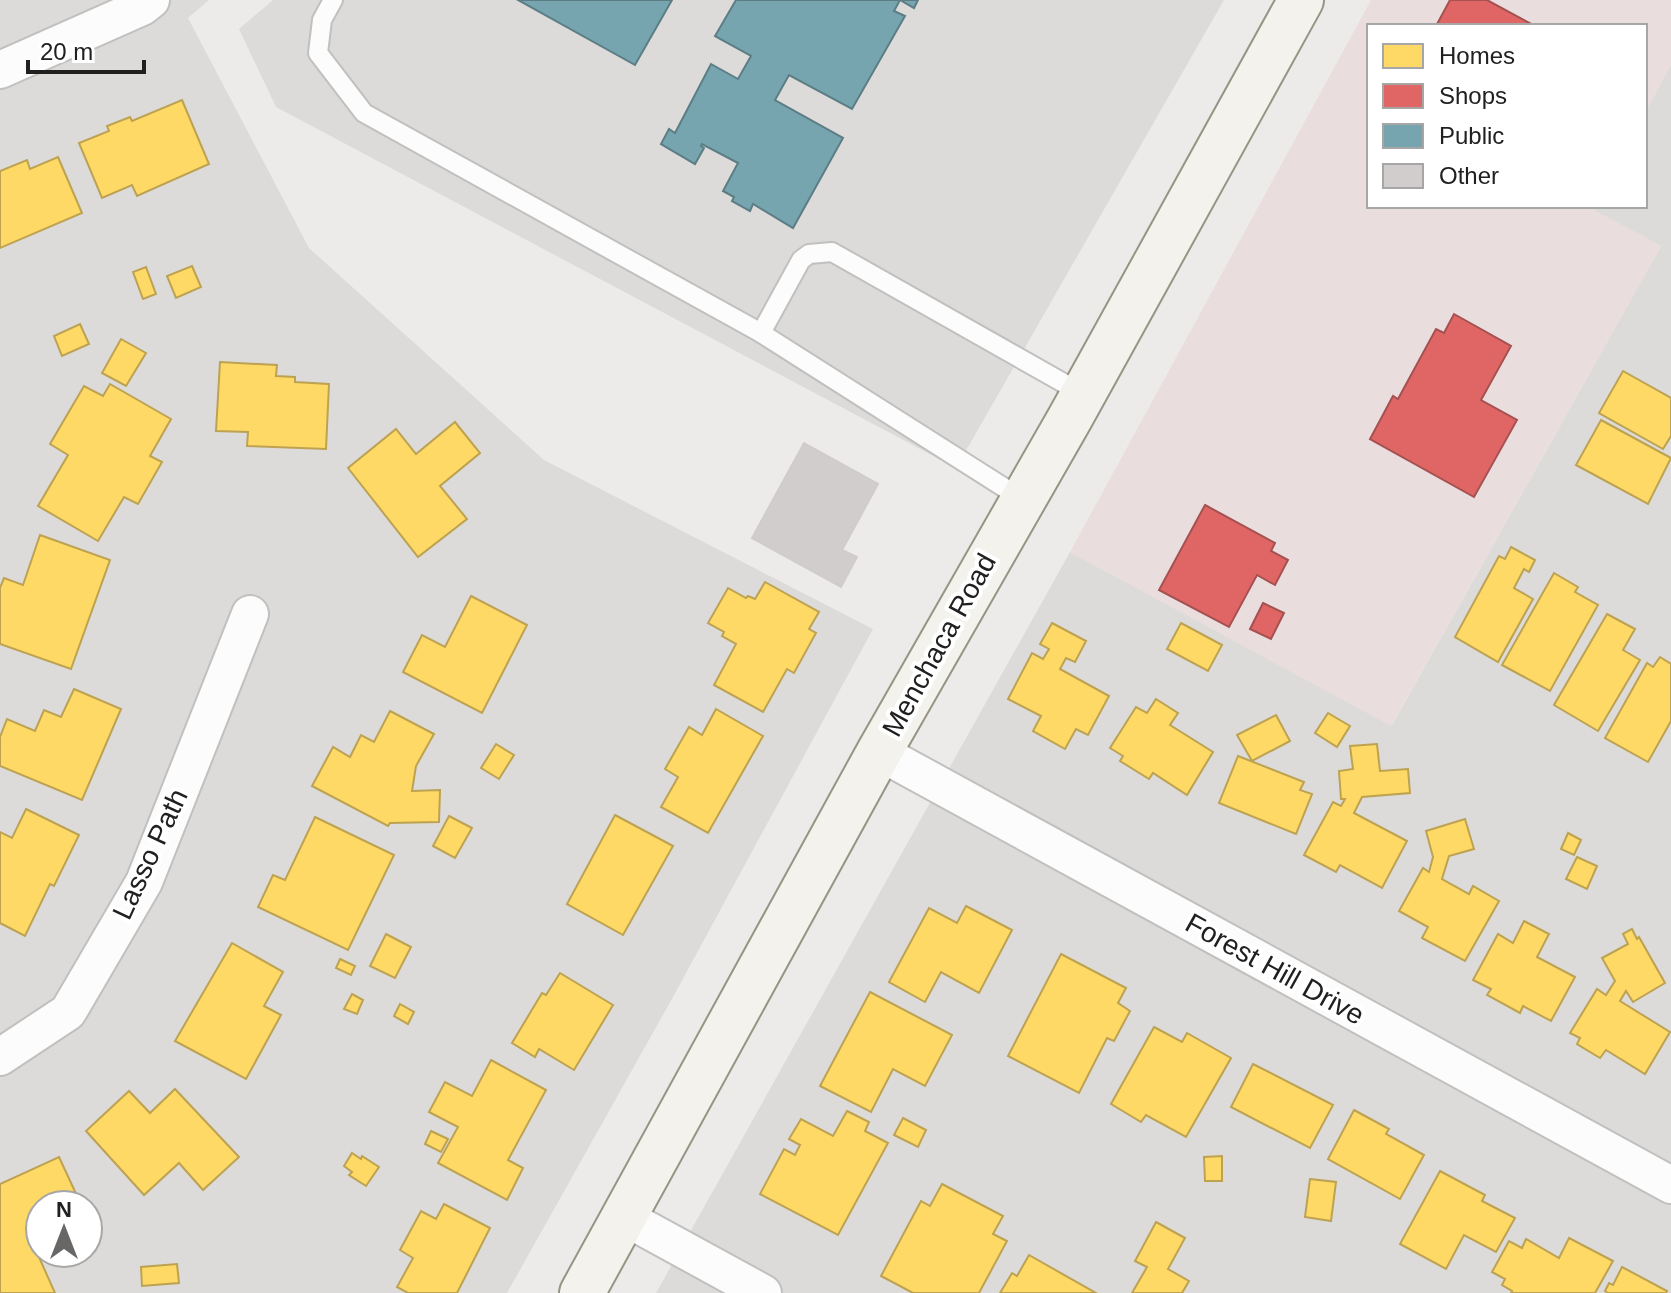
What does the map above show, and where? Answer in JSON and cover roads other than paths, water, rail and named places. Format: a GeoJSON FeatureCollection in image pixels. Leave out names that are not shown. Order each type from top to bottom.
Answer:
{"type":"FeatureCollection","features":[{"type":"Feature","properties":{"kind":"main road","name":"Menchaca Road"},"geometry":{"type":"LineString","coordinates":[[582,1293],[879,752],[1083,394],[1301,0]]}},
{"type":"Feature","properties":{"kind":"street"},"geometry":{"type":"LineString","coordinates":[[0,70],[142,7],[151,0]]}},
{"type":"Feature","properties":{"kind":"street","name":"Lasso Path"},"geometry":{"type":"LineString","coordinates":[[0,1057],[68,1012],[144,882],[250,614]]}},
{"type":"Feature","properties":{"kind":"street","name":"Forest Hill Drive"},"geometry":{"type":"LineString","coordinates":[[879,752],[1671,1185]]}},
{"type":"Feature","properties":{"kind":"street"},"geometry":{"type":"LineString","coordinates":[[624,1217],[763,1293]]}},
{"type":"Feature","properties":{"kind":"lane"},"geometry":{"type":"LineString","coordinates":[[333,0],[322,20],[318,53],[364,113],[761,333],[1022,499]]}},
{"type":"Feature","properties":{"kind":"lane"},"geometry":{"type":"LineString","coordinates":[[761,333],[801,260],[809,254],[832,252],[1083,394]]}}]}
